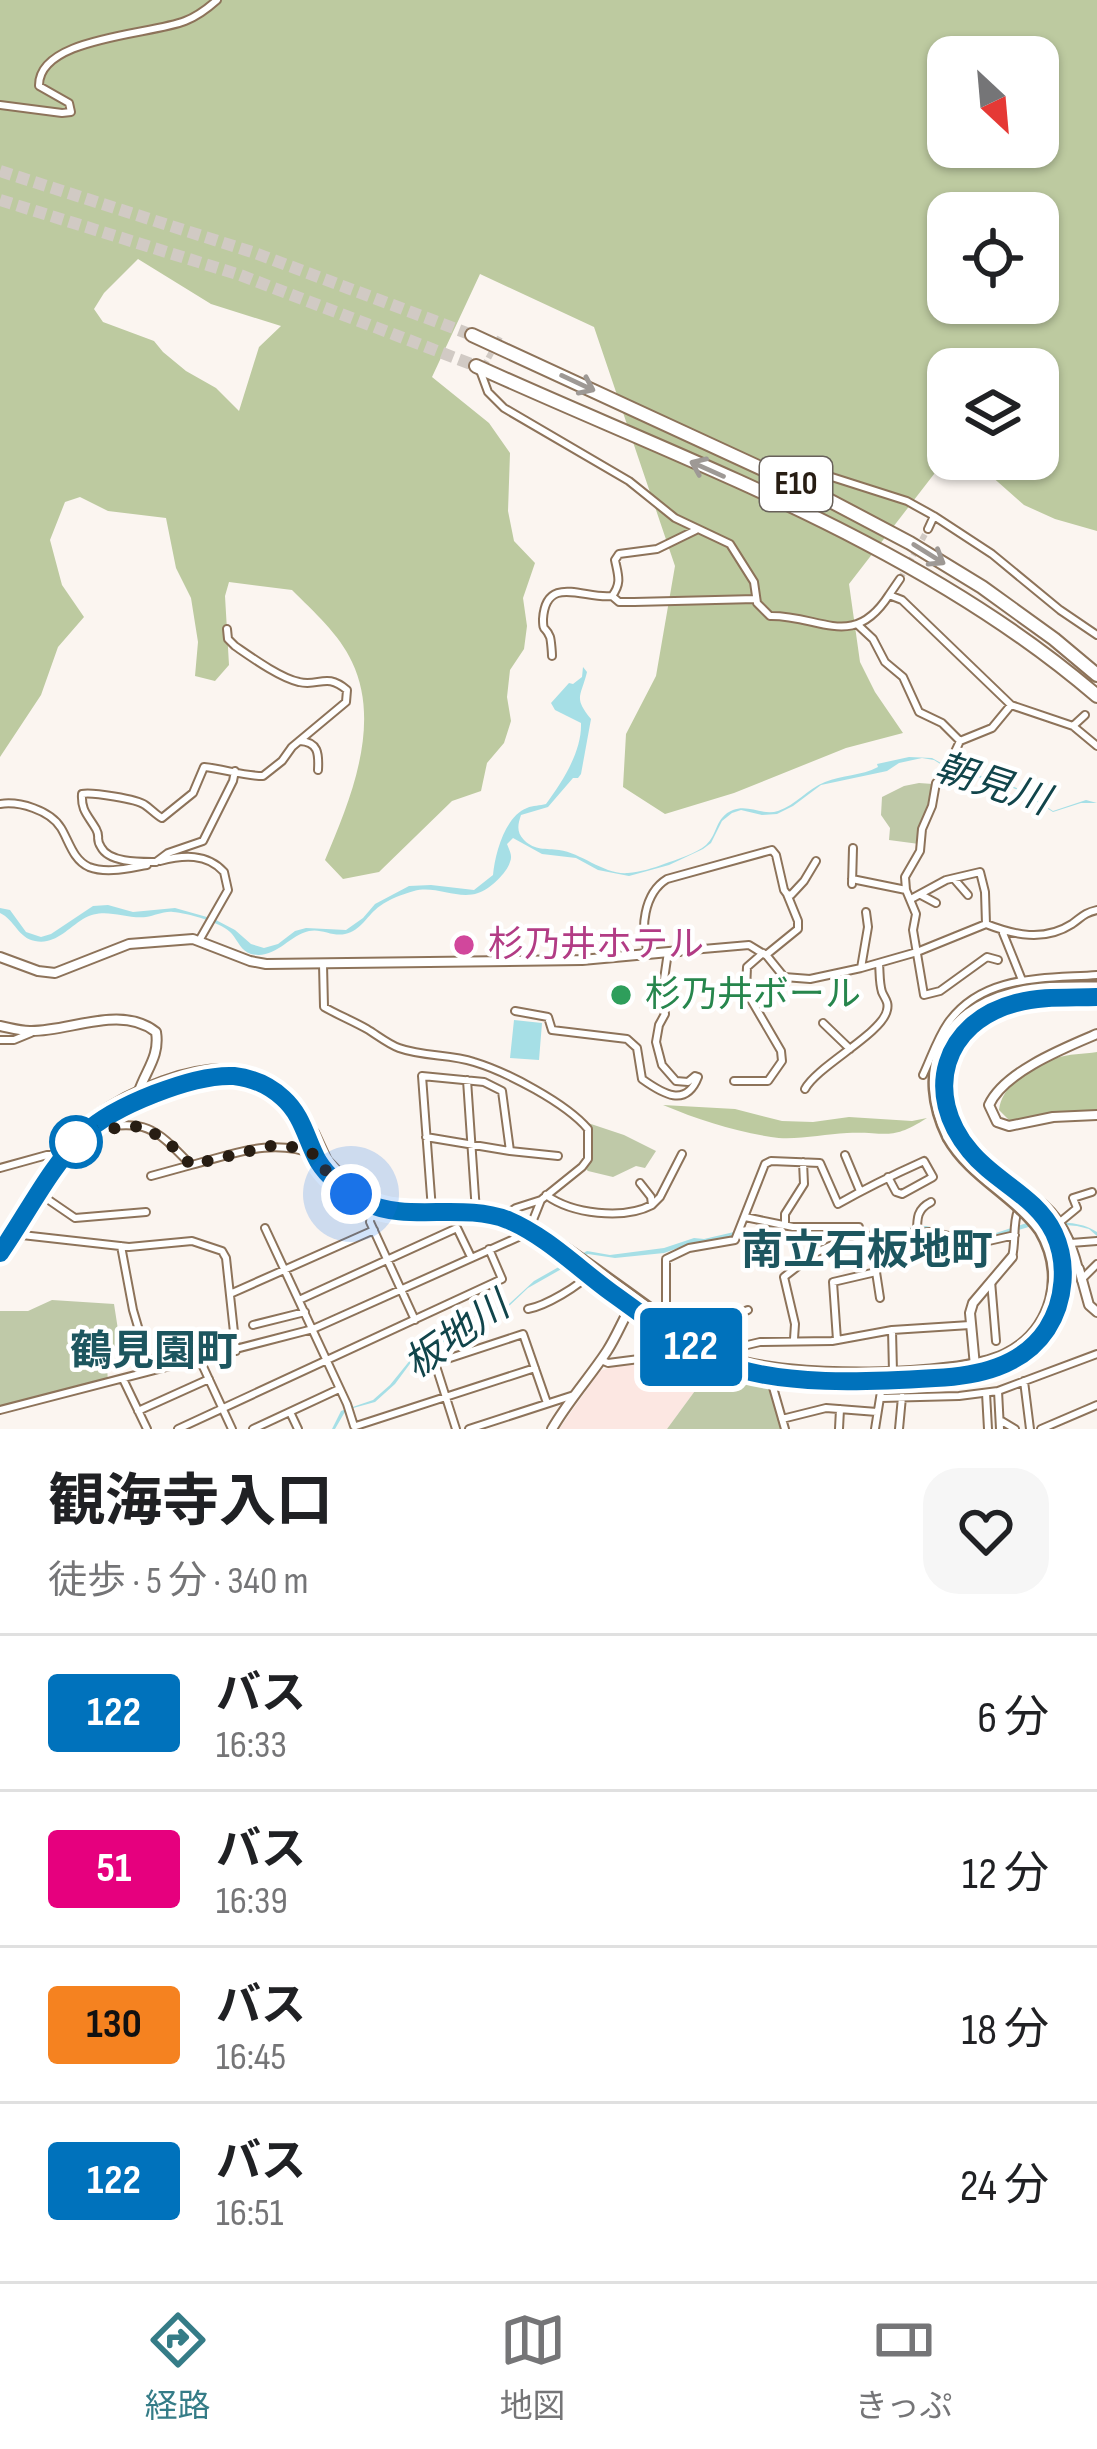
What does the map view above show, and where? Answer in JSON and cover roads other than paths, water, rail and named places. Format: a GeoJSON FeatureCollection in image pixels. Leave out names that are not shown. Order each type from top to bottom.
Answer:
{"type":"FeatureCollection","features":[{"type":"Feature","properties":{"kind":"highway","name":"E10"},"geometry":{"type":"LineString","coordinates":[[472,335],[821,496],[910,543],[982,587],[1097,675]]}},
{"type":"Feature","properties":{"kind":"highway","name":"E10"},"geometry":{"type":"LineString","coordinates":[[478,370],[790,507],[898,560],[969,600],[1097,696]]}},
{"type":"Feature","properties":{"kind":"main road"},"geometry":{"type":"LineString","coordinates":[[976,1370],[1021,1346],[1036,1331],[1052,1294],[1054,1268],[1040,1230],[966,1163],[935,1108],[933,1073],[939,1051],[953,1030],[981,1006],[1005,995],[1097,987]]}},
{"type":"Feature","properties":{"kind":"main road"},"geometry":{"type":"LineString","coordinates":[[0,1242],[58,1155],[89,1122],[124,1098],[234,1076],[276,1093],[302,1120],[316,1155],[339,1185],[372,1206],[507,1214],[724,1360],[769,1372],[934,1378],[1004,1365],[1026,1352],[1049,1326],[1063,1280],[1061,1256],[1054,1234],[1035,1207],[952,1134],[944,1073],[949,1055],[967,1030],[986,1015],[1020,1001],[1097,997]]}},
{"type":"Feature","properties":{"kind":"main road"},"geometry":{"type":"LineString","coordinates":[[0,1253],[69,1150],[89,1130],[141,1095],[212,1071],[256,1076],[282,1090],[297,1104],[326,1161],[363,1195],[382,1203],[432,1208]]}},
{"type":"Feature","properties":{"kind":"main road"},"geometry":{"type":"LineString","coordinates":[[476,1209],[530,1228]]}},
{"type":"Feature","properties":{"kind":"street"},"geometry":{"type":"LineString","coordinates":[[0,105],[71,112],[69,103],[39,86],[42,69],[51,59],[87,44],[180,23],[217,0]]}},
{"type":"Feature","properties":{"kind":"street"},"geometry":{"type":"LineString","coordinates":[[478,370],[488,392],[504,408],[629,481],[675,518],[730,544],[754,582],[761,610],[770,616],[793,616],[837,628],[858,625],[871,617],[900,579]]}},
{"type":"Feature","properties":{"kind":"street"},"geometry":{"type":"LineString","coordinates":[[791,464],[907,501],[934,516],[1097,635]]}},
{"type":"Feature","properties":{"kind":"street"},"geometry":{"type":"LineString","coordinates":[[928,529],[934,516]]}},
{"type":"Feature","properties":{"kind":"street"},"geometry":{"type":"LineString","coordinates":[[552,656],[543,619],[559,591],[612,596],[619,587],[615,560],[619,554],[657,549],[696,530]]}},
{"type":"Feature","properties":{"kind":"street"},"geometry":{"type":"LineString","coordinates":[[612,596],[620,602],[756,599]]}},
{"type":"Feature","properties":{"kind":"street"},"geometry":{"type":"LineString","coordinates":[[890,596],[902,600],[1011,705],[1072,726],[1097,746]]}},
{"type":"Feature","properties":{"kind":"street"},"geometry":{"type":"LineString","coordinates":[[858,625],[873,639],[885,662],[903,676],[919,712],[942,723],[960,741]]}},
{"type":"Feature","properties":{"kind":"street"},"geometry":{"type":"LineString","coordinates":[[227,629],[235,646],[300,683],[327,679],[341,684],[347,690],[342,706],[263,776],[204,767],[193,793],[162,818],[138,801],[96,792],[82,794],[85,814],[104,852],[131,861],[156,862],[203,841],[235,772]]}},
{"type":"Feature","properties":{"kind":"street"},"geometry":{"type":"LineString","coordinates":[[998,960],[987,957],[940,991],[924,995],[913,930],[916,914],[905,878],[920,851],[936,783],[960,741],[992,728],[1011,705]]}},
{"type":"Feature","properties":{"kind":"street"},"geometry":{"type":"LineString","coordinates":[[1072,726],[1085,715]]}},
{"type":"Feature","properties":{"kind":"street"},"geometry":{"type":"LineString","coordinates":[[300,740],[314,745],[318,770]]}},
{"type":"Feature","properties":{"kind":"street"},"geometry":{"type":"LineString","coordinates":[[0,804],[20,804],[52,818],[78,858],[91,867],[118,869],[189,856],[220,866],[228,881],[223,900],[200,938]]}},
{"type":"Feature","properties":{"kind":"street"},"geometry":{"type":"LineString","coordinates":[[853,848],[852,882],[907,890]]}},
{"type":"Feature","properties":{"kind":"street"},"geometry":{"type":"LineString","coordinates":[[649,954],[643,942],[644,922],[654,889],[667,879],[772,850],[798,929],[747,968],[746,991],[782,1060],[768,1082],[734,1081]]}},
{"type":"Feature","properties":{"kind":"street"},"geometry":{"type":"LineString","coordinates":[[787,895],[805,881],[815,861]]}},
{"type":"Feature","properties":{"kind":"street"},"geometry":{"type":"LineString","coordinates":[[911,899],[946,880],[980,872],[986,924]]}},
{"type":"Feature","properties":{"kind":"street"},"geometry":{"type":"LineString","coordinates":[[946,880],[958,880],[968,895]]}},
{"type":"Feature","properties":{"kind":"street"},"geometry":{"type":"LineString","coordinates":[[921,895],[936,903]]}},
{"type":"Feature","properties":{"kind":"street"},"geometry":{"type":"LineString","coordinates":[[0,957],[49,973],[135,942],[200,938],[258,963],[322,964],[582,960],[749,945],[784,976],[810,979],[917,952],[986,924],[1024,937],[1071,925],[1097,910]]}},
{"type":"Feature","properties":{"kind":"street"},"geometry":{"type":"LineString","coordinates":[[861,968],[866,912]]}},
{"type":"Feature","properties":{"kind":"street"},"geometry":{"type":"LineString","coordinates":[[1003,931],[1022,980]]}},
{"type":"Feature","properties":{"kind":"street"},"geometry":{"type":"LineString","coordinates":[[515,1012],[548,1016],[556,1031],[627,1040],[637,1048],[642,1079],[664,1094],[684,1094],[698,1078],[676,1081],[662,1065],[656,1042],[665,1014],[662,993],[668,952]]}},
{"type":"Feature","properties":{"kind":"street"},"geometry":{"type":"LineString","coordinates":[[805,1089],[814,1075],[885,1017],[879,963]]}},
{"type":"Feature","properties":{"kind":"street"},"geometry":{"type":"LineString","coordinates":[[322,964],[324,1007],[394,1047],[494,1070],[550,1097],[588,1129],[588,1159],[582,1167],[544,1198],[507,1214]]}},
{"type":"Feature","properties":{"kind":"street"},"geometry":{"type":"LineString","coordinates":[[928,1064],[947,1024],[990,989],[1022,980],[1097,975]]}},
{"type":"Feature","properties":{"kind":"street"},"geometry":{"type":"LineString","coordinates":[[762,993],[784,976]]}},
{"type":"Feature","properties":{"kind":"street"},"geometry":{"type":"LineString","coordinates":[[0,1040],[110,1020],[149,1026],[158,1044],[141,1095]]}},
{"type":"Feature","properties":{"kind":"street"},"geometry":{"type":"LineString","coordinates":[[823,1023],[850,1049]]}},
{"type":"Feature","properties":{"kind":"street"},"geometry":{"type":"LineString","coordinates":[[0,1026],[34,1032]]}},
{"type":"Feature","properties":{"kind":"street"},"geometry":{"type":"LineString","coordinates":[[1097,1034],[1037,1063],[999,1090],[989,1105],[997,1122],[1009,1126],[1097,1114]]}},
{"type":"Feature","properties":{"kind":"street"},"geometry":{"type":"LineString","coordinates":[[432,1208],[422,1076],[484,1082],[502,1091],[510,1151]]}},
{"type":"Feature","properties":{"kind":"street"},"geometry":{"type":"LineString","coordinates":[[466,1080],[476,1209]]}},
{"type":"Feature","properties":{"kind":"street"},"geometry":{"type":"LineString","coordinates":[[89,1130],[144,1126],[191,1165]]}},
{"type":"Feature","properties":{"kind":"street"},"geometry":{"type":"LineString","coordinates":[[425,1137],[558,1156]]}},
{"type":"Feature","properties":{"kind":"street"},"geometry":{"type":"LineString","coordinates":[[152,1176],[276,1146],[316,1155]]}},
{"type":"Feature","properties":{"kind":"street"},"geometry":{"type":"LineString","coordinates":[[544,1198],[583,1212],[634,1211],[660,1197],[682,1154]]}},
{"type":"Feature","properties":{"kind":"street"},"geometry":{"type":"LineString","coordinates":[[0,1168],[58,1155]]}},
{"type":"Feature","properties":{"kind":"street"},"geometry":{"type":"LineString","coordinates":[[845,1155],[860,1191]]}},
{"type":"Feature","properties":{"kind":"street"},"geometry":{"type":"LineString","coordinates":[[689,1340],[666,1307],[666,1259],[736,1236],[765,1164],[820,1163],[838,1204],[860,1191],[888,1177],[924,1160],[933,1177],[902,1194],[888,1177]]}},
{"type":"Feature","properties":{"kind":"street"},"geometry":{"type":"LineString","coordinates":[[785,1226],[785,1214],[805,1184],[803,1162]]}},
{"type":"Feature","properties":{"kind":"street"},"geometry":{"type":"LineString","coordinates":[[640,1183],[652,1205]]}},
{"type":"Feature","properties":{"kind":"street"},"geometry":{"type":"LineString","coordinates":[[1060,1222],[1077,1208],[1073,1198],[1092,1192]]}},
{"type":"Feature","properties":{"kind":"street"},"geometry":{"type":"LineString","coordinates":[[40,1194],[78,1218],[146,1213]]}},
{"type":"Feature","properties":{"kind":"street"},"geometry":{"type":"LineString","coordinates":[[0,1410],[314,1329],[530,1228],[544,1198]]}},
{"type":"Feature","properties":{"kind":"street"},"geometry":{"type":"LineString","coordinates":[[976,1370],[970,1325],[973,1303],[1012,1257],[1016,1215],[1024,1200],[1043,1202],[1060,1222],[1089,1305],[1097,1312]]}},
{"type":"Feature","properties":{"kind":"street"},"geometry":{"type":"LineString","coordinates":[[917,1232],[917,1215],[931,1202]]}},
{"type":"Feature","properties":{"kind":"street"},"geometry":{"type":"LineString","coordinates":[[372,1206],[370,1222],[415,1320]]}},
{"type":"Feature","properties":{"kind":"street"},"geometry":{"type":"LineString","coordinates":[[744,1217],[785,1226],[847,1225],[869,1236],[917,1232],[980,1243],[1015,1235]]}},
{"type":"Feature","properties":{"kind":"street"},"geometry":{"type":"LineString","coordinates":[[266,1228],[355,1428],[535,1368]]}},
{"type":"Feature","properties":{"kind":"street"},"geometry":{"type":"LineString","coordinates":[[299,1300],[457,1228],[470,1257]]}},
{"type":"Feature","properties":{"kind":"street"},"geometry":{"type":"LineString","coordinates":[[230,1294],[374,1230]]}},
{"type":"Feature","properties":{"kind":"street"},"geometry":{"type":"LineString","coordinates":[[794,1340],[784,1277],[814,1253],[860,1232]]}},
{"type":"Feature","properties":{"kind":"street"},"geometry":{"type":"LineString","coordinates":[[13,1234],[121,1246],[192,1241],[220,1250],[226,1258],[236,1351]]}},
{"type":"Feature","properties":{"kind":"street"},"geometry":{"type":"LineString","coordinates":[[1071,1243],[1097,1241]]}},
{"type":"Feature","properties":{"kind":"street"},"geometry":{"type":"LineString","coordinates":[[121,1246],[152,1372]]}},
{"type":"Feature","properties":{"kind":"street"},"geometry":{"type":"LineString","coordinates":[[178,1429],[502,1279],[489,1249]]}},
{"type":"Feature","properties":{"kind":"street"},"geometry":{"type":"LineString","coordinates":[[1080,1275],[1097,1264]]}},
{"type":"Feature","properties":{"kind":"street"},"geometry":{"type":"LineString","coordinates":[[837,1340],[833,1282],[877,1272],[880,1298]]}},
{"type":"Feature","properties":{"kind":"street"},"geometry":{"type":"LineString","coordinates":[[528,1310],[546,1304],[590,1273]]}},
{"type":"Feature","properties":{"kind":"street"},"geometry":{"type":"LineString","coordinates":[[992,1281],[996,1341]]}},
{"type":"Feature","properties":{"kind":"street"},"geometry":{"type":"LineString","coordinates":[[552,1429],[601,1360],[633,1302]]}},
{"type":"Feature","properties":{"kind":"street"},"geometry":{"type":"LineString","coordinates":[[601,1360],[608,1363],[689,1340],[748,1310]]}},
{"type":"Feature","properties":{"kind":"street"},"geometry":{"type":"LineString","coordinates":[[253,1325],[305,1312]]}},
{"type":"Feature","properties":{"kind":"street"},"geometry":{"type":"LineString","coordinates":[[724,1360],[746,1344],[837,1340],[892,1330],[970,1325]]}},
{"type":"Feature","properties":{"kind":"street"},"geometry":{"type":"LineString","coordinates":[[874,1429],[892,1330]]}},
{"type":"Feature","properties":{"kind":"street"},"geometry":{"type":"LineString","coordinates":[[456,1429],[435,1363],[523,1334],[547,1403]]}},
{"type":"Feature","properties":{"kind":"street"},"geometry":{"type":"LineString","coordinates":[[881,1398],[998,1391],[1097,1354]]}},
{"type":"Feature","properties":{"kind":"street"},"geometry":{"type":"LineString","coordinates":[[200,1360],[232,1429]]}},
{"type":"Feature","properties":{"kind":"street"},"geometry":{"type":"LineString","coordinates":[[769,1372],[783,1424],[826,1408],[877,1412]]}},
{"type":"Feature","properties":{"kind":"street"},"geometry":{"type":"LineString","coordinates":[[123,1379],[147,1429]]}},
{"type":"Feature","properties":{"kind":"street"},"geometry":{"type":"LineString","coordinates":[[138,1411],[209,1379]]}},
{"type":"Feature","properties":{"kind":"street"},"geometry":{"type":"LineString","coordinates":[[1024,1382],[1030,1429]]}},
{"type":"Feature","properties":{"kind":"street"},"geometry":{"type":"LineString","coordinates":[[253,1429],[339,1389]]}},
{"type":"Feature","properties":{"kind":"street"},"geometry":{"type":"LineString","coordinates":[[998,1391],[1000,1424],[1015,1429]]}},
{"type":"Feature","properties":{"kind":"street"},"geometry":{"type":"LineString","coordinates":[[986,1393],[988,1429]]}},
{"type":"Feature","properties":{"kind":"street"},"geometry":{"type":"LineString","coordinates":[[469,1429],[574,1395]]}},
{"type":"Feature","properties":{"kind":"street"},"geometry":{"type":"LineString","coordinates":[[902,1397],[899,1428],[908,1429]]}},
{"type":"Feature","properties":{"kind":"street"},"geometry":{"type":"LineString","coordinates":[[1041,1429],[1097,1405]]}},
{"type":"Feature","properties":{"kind":"street"},"geometry":{"type":"LineString","coordinates":[[839,1429],[840,1409]]}},
{"type":"Feature","properties":{"kind":"street"},"geometry":{"type":"LineString","coordinates":[[290,1412],[298,1429]]}},
{"type":"Feature","properties":{"kind":"water"},"geometry":{"type":"Polygon","coordinates":[[[583,667],[587,672],[580,701],[591,719],[581,774],[548,807],[521,815],[519,831],[532,846],[568,852],[610,871],[637,872],[697,851],[733,810],[778,811],[825,782],[909,757],[932,758],[957,772],[988,777],[1019,789],[1053,811],[1086,800],[1097,803],[1053,812],[994,780],[956,774],[922,758],[821,785],[777,814],[732,813],[703,849],[669,865],[629,876],[598,870],[576,858],[542,854],[513,838],[507,844],[508,866],[482,891],[463,895],[414,891],[384,903],[351,932],[309,931],[260,955],[245,951],[221,926],[179,913],[138,917],[98,913],[42,942],[24,936],[0,913],[0,908],[10,910],[26,932],[41,937],[93,906],[133,912],[175,908],[214,919],[264,948],[306,928],[346,930],[375,904],[409,886],[474,890],[493,875],[499,847],[513,819],[527,808],[546,804],[570,765],[581,723],[555,710],[551,703],[569,683],[582,677],[583,667]]]}},
{"type":"Feature","properties":{"kind":"water"},"geometry":{"type":"Polygon","coordinates":[[[514,1020],[542,1023],[539,1060],[510,1058],[514,1020]]]}},
{"type":"Feature","properties":{"kind":"water"},"geometry":{"type":"Polygon","coordinates":[[[1039,1219],[1076,1224],[1097,1232],[1097,1236],[1077,1226],[1042,1223],[981,1241],[928,1229],[870,1234],[849,1229],[822,1232],[776,1228],[752,1236],[692,1243],[664,1253],[615,1258],[588,1254],[528,1288],[509,1306],[493,1309],[509,1304],[534,1281],[587,1251],[610,1255],[664,1248],[694,1238],[756,1233],[767,1225],[839,1227],[871,1232],[926,1226],[968,1236],[990,1235],[1039,1219]]]}},
{"type":"Feature","properties":{"kind":"water"},"geometry":{"type":"Polygon","coordinates":[[[486,1311],[412,1361],[375,1402],[346,1410],[332,1429],[341,1411],[373,1400],[411,1359],[477,1314],[486,1311]]]}},
{"type":"Feature","properties":{"kind":"tunnel"},"geometry":{"type":"LineString","coordinates":[[0,171],[255,253],[472,335]]}},
{"type":"Feature","properties":{"kind":"tunnel"},"geometry":{"type":"LineString","coordinates":[[0,200],[240,275],[476,366]]}},
{"type":"Feature","properties":{"kind":"tunnel"},"geometry":{"type":"LineString","coordinates":[[484,366],[500,337]]}},
{"type":"Feature","properties":{"kind":"tunnel"},"geometry":{"type":"LineString","coordinates":[[900,579],[928,529]]}},
{"type":"Feature","properties":{"kind":"place","name":"杉乃井ホテル"},"geometry":{"type":"Point","coordinates":[464,945]}},
{"type":"Feature","properties":{"kind":"place","name":"杉乃井ボール"},"geometry":{"type":"Point","coordinates":[621,995]}},
{"type":"Feature","properties":{"kind":"district","name":"南立石板地町"},"geometry":{"type":"Point","coordinates":[867,1251]}},
{"type":"Feature","properties":{"kind":"district","name":"鶴見園町"},"geometry":{"type":"Point","coordinates":[154,1352]}},
{"type":"Feature","properties":{"kind":"water label","name":"朝見川"},"geometry":{"type":"Point","coordinates":[992,785]}},
{"type":"Feature","properties":{"kind":"water label","name":"板地川"},"geometry":{"type":"Point","coordinates":[457,1336]}}]}
